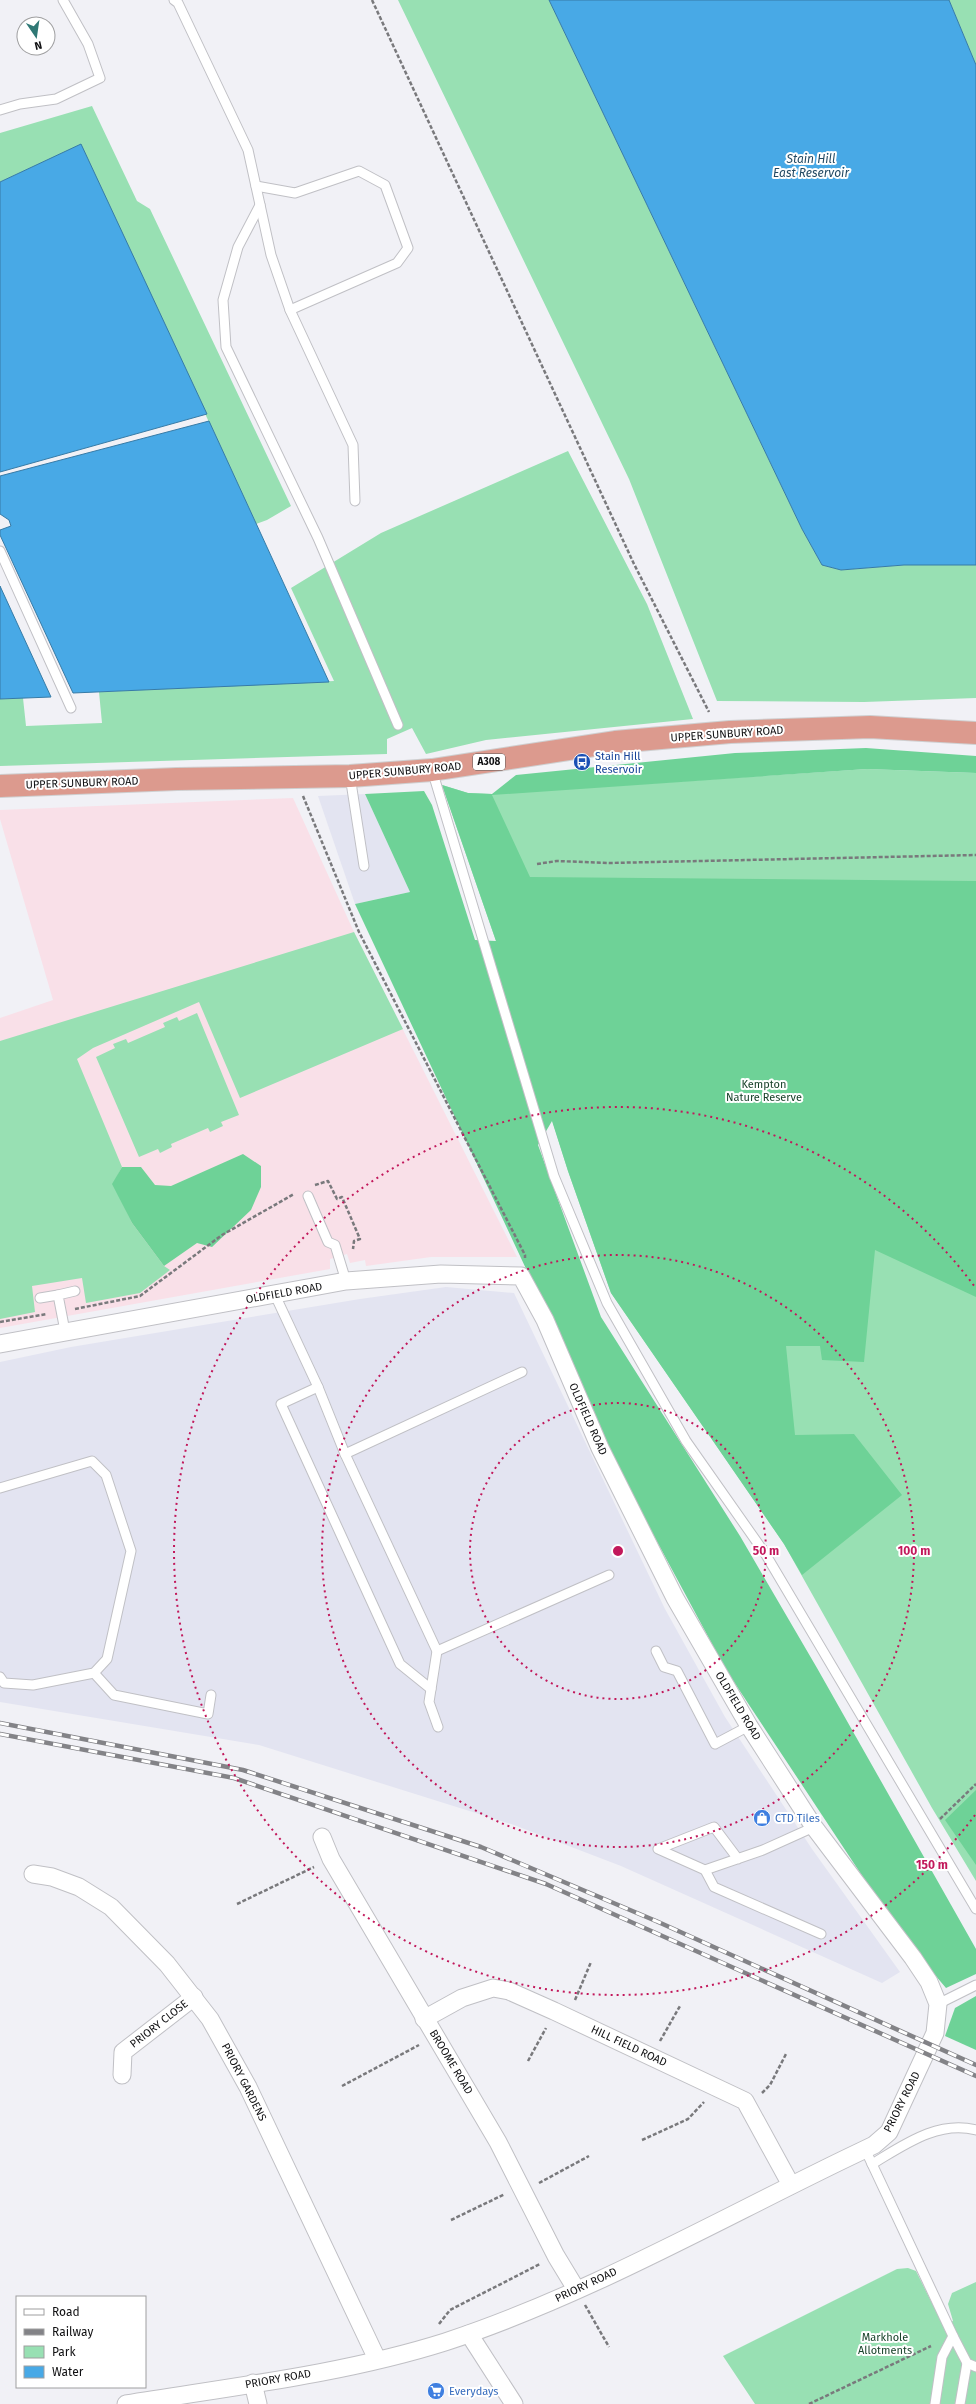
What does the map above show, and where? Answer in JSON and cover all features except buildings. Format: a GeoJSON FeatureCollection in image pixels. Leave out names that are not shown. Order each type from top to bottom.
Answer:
{"type":"FeatureCollection","features":[{"type":"Feature","properties":{"kind":"highway","name":"UPPER SUNBURY ROAD"},"geometry":{"type":"LineString","coordinates":[[0,786],[177,779],[350,776],[432,770],[615,742],[730,732],[870,727],[976,733]]}},
{"type":"Feature","properties":{"kind":"street","name":"OLDFIELD ROAD"},"geometry":{"type":"LineString","coordinates":[[0,1344],[346,1281],[442,1274],[521,1276],[545,1320],[600,1448],[675,1598],[749,1726],[814,1827],[913,1958],[929,1982],[938,2004]]}},
{"type":"Feature","properties":{"kind":"street","name":"BROOME ROAD"},"geometry":{"type":"LineString","coordinates":[[322,1837],[331,1859],[424,2019],[436,2036],[523,2188],[556,2256],[576,2289]]}},
{"type":"Feature","properties":{"kind":"street","name":"PRIORY GARDENS"},"geometry":{"type":"LineString","coordinates":[[32,1874],[52,1877],[79,1887],[111,1907],[141,1936],[194,1997],[221,2036],[244,2080],[377,2359]]}},
{"type":"Feature","properties":{"kind":"street","name":"HILL FIELD ROAD"},"geometry":{"type":"LineString","coordinates":[[424,2019],[462,1998],[493,1988],[509,1991],[560,2014],[745,2101],[791,2185]]}},
{"type":"Feature","properties":{"kind":"street","name":"PRIORY CLOSE"},"geometry":{"type":"LineString","coordinates":[[122,2075],[123,2052],[194,1997]]}},
{"type":"Feature","properties":{"kind":"street","name":"PRIORY ROAD"},"geometry":{"type":"LineString","coordinates":[[126,2404],[254,2383],[377,2359],[469,2334],[524,2313],[576,2289],[791,2185],[869,2156],[893,2125],[935,2033],[938,2004]]}},
{"type":"Feature","properties":{"kind":"street"},"geometry":{"type":"LineString","coordinates":[[469,2334],[514,2404]]}},
{"type":"Feature","properties":{"kind":"street"},"geometry":{"type":"LineString","coordinates":[[254,2383],[258,2404]]}},
{"type":"Feature","properties":{"kind":"lane"},"geometry":{"type":"LineString","coordinates":[[0,110],[20,104],[56,100],[100,78],[88,44],[63,0]]}},
{"type":"Feature","properties":{"kind":"lane"},"geometry":{"type":"LineString","coordinates":[[174,0],[178,3],[248,150],[271,255],[290,310],[353,445],[356,501]]}},
{"type":"Feature","properties":{"kind":"lane"},"geometry":{"type":"LineString","coordinates":[[256,186],[295,193],[359,171],[385,186],[408,248],[397,263],[290,310]]}},
{"type":"Feature","properties":{"kind":"lane"},"geometry":{"type":"LineString","coordinates":[[260,205],[238,247],[223,300],[226,347],[318,538],[398,725]]}},
{"type":"Feature","properties":{"kind":"lane"},"geometry":{"type":"LineString","coordinates":[[0,551],[71,708]]}},
{"type":"Feature","properties":{"kind":"lane"},"geometry":{"type":"LineString","coordinates":[[432,770],[554,1176],[607,1303],[686,1441],[770,1561],[928,1831],[976,1909]]}},
{"type":"Feature","properties":{"kind":"lane"},"geometry":{"type":"LineString","coordinates":[[350,776],[364,866]]}},
{"type":"Feature","properties":{"kind":"lane"},"geometry":{"type":"LineString","coordinates":[[306,1193],[328,1242],[335,1245],[346,1281]]}},
{"type":"Feature","properties":{"kind":"lane"},"geometry":{"type":"LineString","coordinates":[[40,1298],[76,1291]]}},
{"type":"Feature","properties":{"kind":"lane"},"geometry":{"type":"LineString","coordinates":[[58,1295],[65,1331]]}},
{"type":"Feature","properties":{"kind":"lane"},"geometry":{"type":"LineString","coordinates":[[275,1295],[318,1387],[345,1454],[437,1651],[429,1702],[438,1726]]}},
{"type":"Feature","properties":{"kind":"lane"},"geometry":{"type":"LineString","coordinates":[[345,1454],[522,1372]]}},
{"type":"Feature","properties":{"kind":"lane"},"geometry":{"type":"LineString","coordinates":[[318,1387],[281,1404],[400,1664],[431,1689]]}},
{"type":"Feature","properties":{"kind":"lane"},"geometry":{"type":"LineString","coordinates":[[0,1488],[92,1461],[106,1475],[132,1551],[107,1659],[94,1673],[33,1685],[4,1683],[0,1677]]}},
{"type":"Feature","properties":{"kind":"lane"},"geometry":{"type":"LineString","coordinates":[[437,1651],[609,1575]]}},
{"type":"Feature","properties":{"kind":"lane"},"geometry":{"type":"LineString","coordinates":[[656,1651],[664,1667],[677,1670],[715,1744],[749,1726]]}},
{"type":"Feature","properties":{"kind":"lane"},"geometry":{"type":"LineString","coordinates":[[94,1673],[114,1695],[208,1714],[211,1694]]}},
{"type":"Feature","properties":{"kind":"lane"},"geometry":{"type":"LineString","coordinates":[[738,1859],[714,1827],[658,1849],[705,1870],[714,1887],[821,1934]]}},
{"type":"Feature","properties":{"kind":"lane"},"geometry":{"type":"LineString","coordinates":[[705,1870],[794,1838],[814,1827]]}},
{"type":"Feature","properties":{"kind":"lane"},"geometry":{"type":"LineString","coordinates":[[938,2004],[976,1985]]}},
{"type":"Feature","properties":{"kind":"lane"},"geometry":{"type":"LineString","coordinates":[[960,2404],[972,2365],[951,2339],[869,2156],[928,2132],[965,2127],[976,2130]]}},
{"type":"Feature","properties":{"kind":"lane"},"geometry":{"type":"LineString","coordinates":[[935,2404],[942,2357],[951,2339]]}},
{"type":"Feature","properties":{"kind":"path"},"geometry":{"type":"LineString","coordinates":[[372,0],[634,564],[707,710],[730,732]]}},
{"type":"Feature","properties":{"kind":"path"},"geometry":{"type":"LineString","coordinates":[[315,777],[316,790],[301,791],[359,932],[525,1255],[521,1276]]}},
{"type":"Feature","properties":{"kind":"path"},"geometry":{"type":"LineString","coordinates":[[537,864],[557,861],[617,863],[976,855]]}},
{"type":"Feature","properties":{"kind":"path"},"geometry":{"type":"LineString","coordinates":[[0,1322],[140,1296],[222,1235],[279,1202],[306,1193],[328,1181],[337,1199],[342,1197],[360,1239],[354,1241],[352,1256]]}},
{"type":"Feature","properties":{"kind":"path"},"geometry":{"type":"LineString","coordinates":[[928,1831],[976,1784]]}},
{"type":"Feature","properties":{"kind":"path"},"geometry":{"type":"LineString","coordinates":[[237,1904],[331,1859]]}},
{"type":"Feature","properties":{"kind":"path"},"geometry":{"type":"LineString","coordinates":[[528,2061],[540,2041],[560,2014],[591,1962]]}},
{"type":"Feature","properties":{"kind":"path"},"geometry":{"type":"LineString","coordinates":[[651,2057],[680,2006]]}},
{"type":"Feature","properties":{"kind":"path"},"geometry":{"type":"LineString","coordinates":[[342,2086],[436,2036]]}},
{"type":"Feature","properties":{"kind":"path"},"geometry":{"type":"LineString","coordinates":[[749,2109],[770,2085],[786,2054]]}},
{"type":"Feature","properties":{"kind":"path"},"geometry":{"type":"LineString","coordinates":[[642,2140],[688,2119],[716,2088]]}},
{"type":"Feature","properties":{"kind":"path"},"geometry":{"type":"LineString","coordinates":[[451,2220],[523,2188],[589,2156]]}},
{"type":"Feature","properties":{"kind":"path"},"geometry":{"type":"LineString","coordinates":[[420,2348],[450,2310],[556,2256]]}},
{"type":"Feature","properties":{"kind":"path"},"geometry":{"type":"LineString","coordinates":[[576,2289],[609,2347]]}},
{"type":"Feature","properties":{"kind":"path"},"geometry":{"type":"LineString","coordinates":[[809,2404],[942,2341],[951,2339]]}},
{"type":"Feature","properties":{"kind":"shaded area"},"geometry":{"type":"Polygon","coordinates":[[[365,794],[410,892],[355,904],[318,796],[365,794]]]}},
{"type":"Feature","properties":{"kind":"shaded area"},"geometry":{"type":"Polygon","coordinates":[[[293,798],[354,932],[517,1257],[431,1257],[366,1266],[365,1260],[350,1263],[347,1254],[330,1259],[330,1269],[0,1328],[0,1018],[53,1000],[0,819],[0,810],[293,798]]]}},
{"type":"Feature","properties":{"kind":"shaded area"},"geometry":{"type":"Polygon","coordinates":[[[446,1287],[514,1293],[665,1609],[725,1717],[812,1849],[900,1972],[882,1983],[621,1866],[514,1825],[259,1745],[0,1702],[0,1362],[71,1347],[360,1299],[446,1287]]]}},
{"type":"Feature","properties":{"kind":"green space"},"geometry":{"type":"Polygon","coordinates":[[[398,0],[549,0],[802,529],[822,565],[841,570],[904,565],[976,565],[976,698],[864,702],[717,701],[629,479],[398,0]]]}},
{"type":"Feature","properties":{"kind":"green space"},"geometry":{"type":"Polygon","coordinates":[[[949,0],[976,0],[976,65],[949,0]]]}},
{"type":"Feature","properties":{"kind":"green space"},"geometry":{"type":"Polygon","coordinates":[[[92,106],[137,201],[150,209],[291,506],[267,520],[256,524],[81,145],[0,182],[0,133],[92,106]]]}},
{"type":"Feature","properties":{"kind":"green space"},"geometry":{"type":"Polygon","coordinates":[[[568,451],[647,604],[693,719],[486,740],[426,754],[412,728],[387,739],[387,754],[0,766],[0,699],[23,698],[26,726],[102,723],[99,692],[334,681],[291,588],[381,533],[568,451]]]}},
{"type":"Feature","properties":{"kind":"green space","name":"Kempton Nature Reserve"},"geometry":{"type":"Polygon","coordinates":[[[866,748],[976,756],[976,773],[867,769],[492,795],[530,877],[976,881],[976,1297],[875,1250],[864,1362],[822,1360],[820,1346],[786,1346],[795,1435],[854,1434],[902,1495],[802,1575],[784,1544],[611,1293],[552,1121],[538,1145],[601,1317],[740,1536],[817,1668],[976,1949],[976,1974],[946,1988],[902,1936],[726,1670],[604,1443],[528,1273],[355,904],[410,892],[365,794],[424,791],[432,805],[475,940],[496,941],[442,785],[468,793],[492,794],[516,775],[735,753],[866,748]]]}},
{"type":"Feature","properties":{"kind":"green space","name":"Kempton Nature Reserve"},"geometry":{"type":"Polygon","coordinates":[[[867,769],[976,773],[976,1881],[932,1808],[784,1544],[611,1293],[568,1171],[496,941],[442,785],[468,793],[492,794],[867,769]]]}},
{"type":"Feature","properties":{"kind":"green space"},"geometry":{"type":"Polygon","coordinates":[[[354,932],[403,1029],[240,1098],[199,1002],[93,1048],[77,1059],[122,1167],[113,1184],[132,1223],[164,1266],[170,1270],[140,1293],[86,1303],[82,1278],[32,1286],[35,1312],[0,1319],[0,1041],[354,932]]]}},
{"type":"Feature","properties":{"kind":"green space"},"geometry":{"type":"Polygon","coordinates":[[[197,1013],[239,1115],[221,1122],[223,1126],[210,1132],[208,1128],[171,1144],[172,1147],[160,1153],[158,1149],[139,1157],[96,1057],[115,1048],[113,1044],[126,1039],[128,1043],[165,1027],[163,1023],[177,1017],[179,1021],[197,1013]]]}},
{"type":"Feature","properties":{"kind":"green space"},"geometry":{"type":"Polygon","coordinates":[[[243,1154],[261,1166],[261,1187],[251,1210],[212,1247],[197,1243],[164,1266],[132,1223],[112,1184],[122,1167],[141,1167],[155,1185],[171,1186],[243,1154]]]}},
{"type":"Feature","properties":{"kind":"green space"},"geometry":{"type":"Polygon","coordinates":[[[976,1790],[976,1865],[945,1820],[976,1790]]]}},
{"type":"Feature","properties":{"kind":"green space"},"geometry":{"type":"Polygon","coordinates":[[[976,1996],[976,2050],[945,2036],[955,2008],[976,1996]]]}},
{"type":"Feature","properties":{"kind":"green space","name":"Markhole Allotments"},"geometry":{"type":"Polygon","coordinates":[[[908,2268],[916,2271],[943,2325],[953,2321],[948,2304],[952,2293],[976,2282],[976,2404],[755,2404],[723,2356],[897,2269],[908,2268]]]}},
{"type":"Feature","properties":{"kind":"water","name":"Stain Hill East Reservoir"},"geometry":{"type":"Polygon","coordinates":[[[549,0],[949,0],[976,65],[976,565],[904,565],[841,570],[822,565],[802,529],[549,0]]]}},
{"type":"Feature","properties":{"kind":"water"},"geometry":{"type":"Polygon","coordinates":[[[81,144],[207,414],[0,472],[0,182],[81,144]]]}},
{"type":"Feature","properties":{"kind":"water"},"geometry":{"type":"Polygon","coordinates":[[[209,421],[329,682],[73,693],[0,535],[0,530],[11,526],[9,520],[0,514],[0,476],[209,421]]]}},
{"type":"Feature","properties":{"kind":"water"},"geometry":{"type":"Polygon","coordinates":[[[0,586],[51,697],[0,699],[0,586]]]}},
{"type":"Feature","properties":{"kind":"railway"},"geometry":{"type":"LineString","coordinates":[[0,1723],[243,1770],[481,1847],[656,1921],[976,2065]]}},
{"type":"Feature","properties":{"kind":"railway"},"geometry":{"type":"LineString","coordinates":[[0,1734],[234,1778],[546,1884],[976,2076]]}},
{"type":"Feature","properties":{"kind":"place","name":"Stain Hill Reservoir"},"geometry":{"type":"Point","coordinates":[582,762]}},
{"type":"Feature","properties":{"kind":"place","name":"CTD Tiles"},"geometry":{"type":"Point","coordinates":[762,1818]}},
{"type":"Feature","properties":{"kind":"place","name":"Everydays"},"geometry":{"type":"Point","coordinates":[436,2391]}}]}
